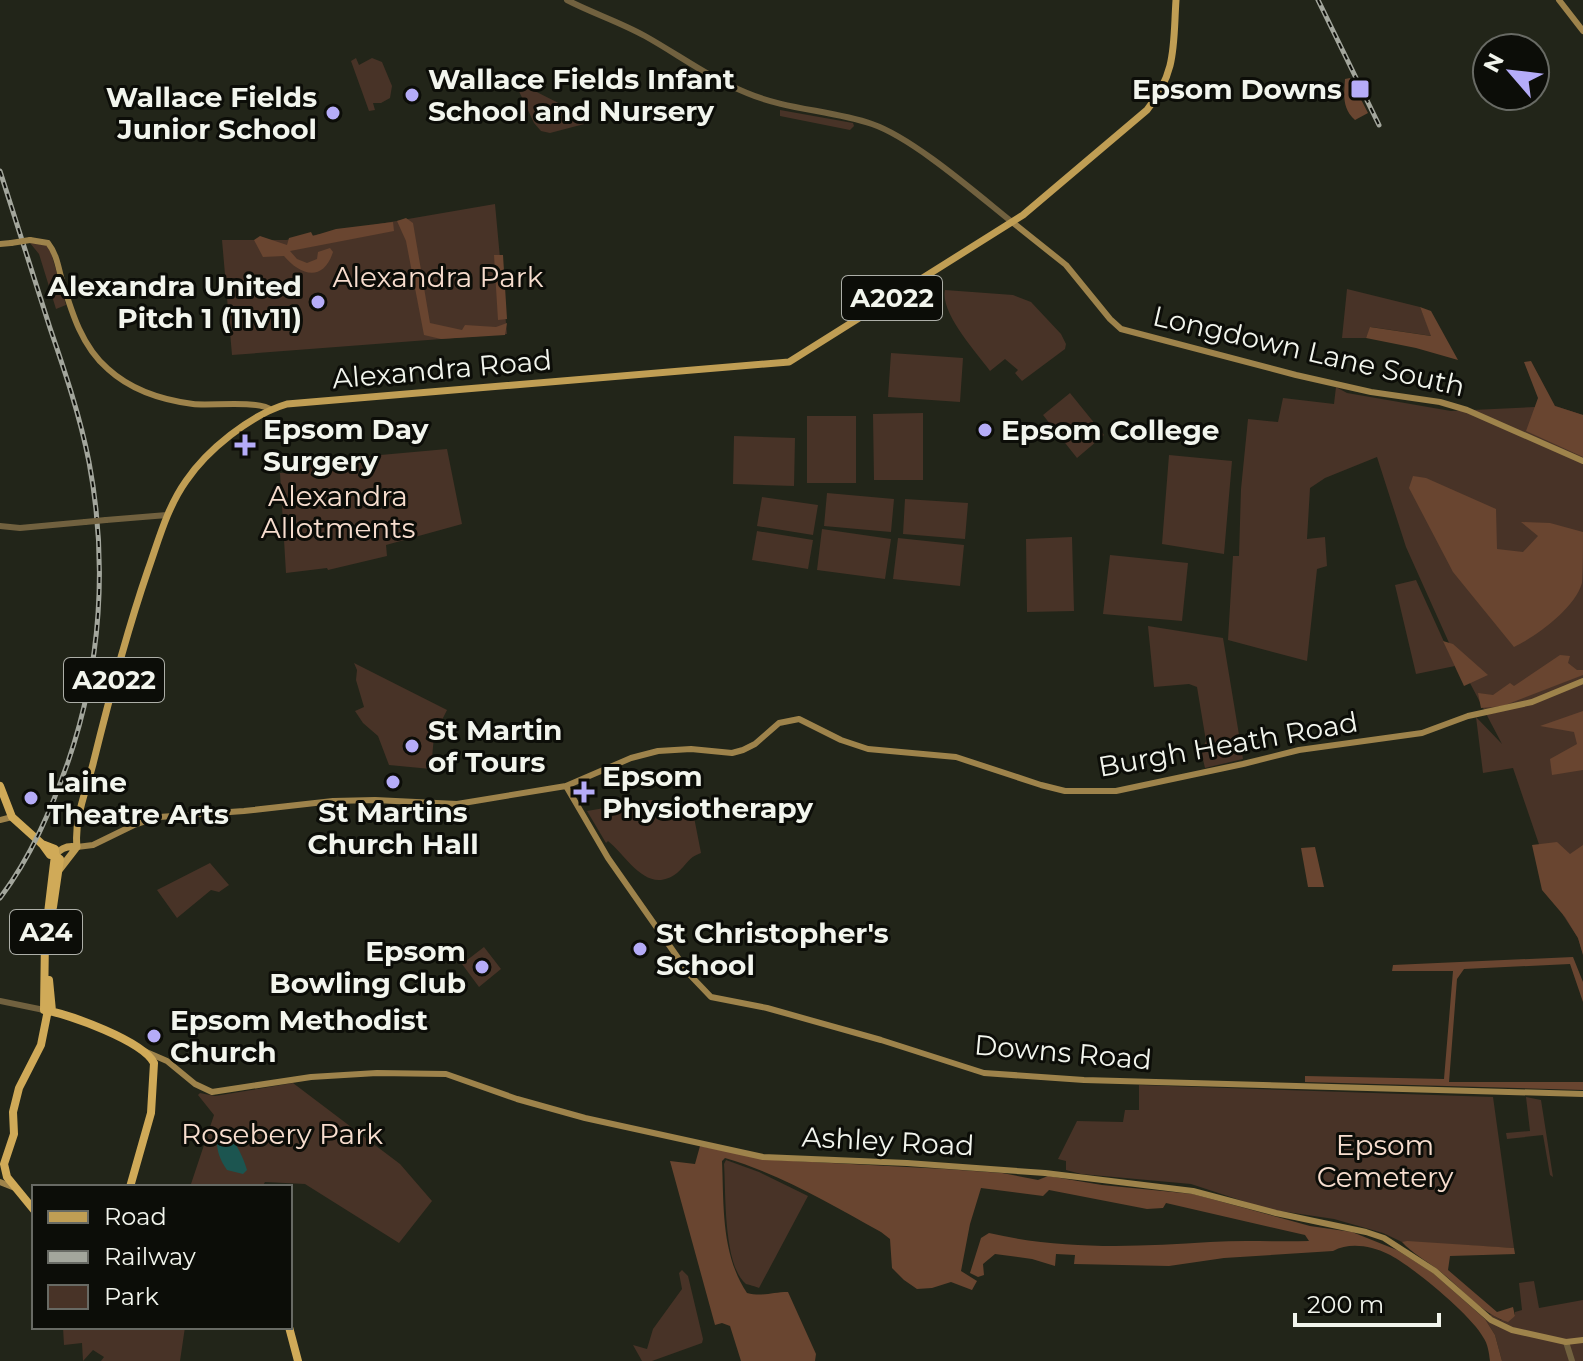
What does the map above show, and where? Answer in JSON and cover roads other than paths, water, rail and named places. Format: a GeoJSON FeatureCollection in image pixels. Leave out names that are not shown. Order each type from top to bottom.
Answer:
{"type":"FeatureCollection","features":[{"type":"Feature","properties":{"kind":"highway"},"geometry":{"type":"LineString","coordinates":[[1,795],[4,817],[42,844],[55,849],[55,855]]}},
{"type":"Feature","properties":{"kind":"highway","name":"A24"},"geometry":{"type":"LineString","coordinates":[[32,1208],[2,1174],[14,1134],[13,1112],[19,1088],[41,1045],[48,1010],[50,938],[60,869],[60,859],[55,855]]}},
{"type":"Feature","properties":{"kind":"highway","name":"A24"},"geometry":{"type":"LineString","coordinates":[[48,1010],[45,938],[55,855]]}},
{"type":"Feature","properties":{"kind":"highway","name":"Ashley Road"},"geometry":{"type":"LineString","coordinates":[[48,1010],[109,1032],[147,1054]]}},
{"type":"Feature","properties":{"kind":"highway"},"geometry":{"type":"LineString","coordinates":[[126,1185],[148,1125],[154,1072],[147,1054]]}},
{"type":"Feature","properties":{"kind":"highway"},"geometry":{"type":"LineString","coordinates":[[290,1329],[298,1361]]}},
{"type":"Feature","properties":{"kind":"main road","name":"A2022"},"geometry":{"type":"LineString","coordinates":[[1012,222],[1034,207],[1147,110],[1162,91],[1172,64],[1176,0]]}},
{"type":"Feature","properties":{"kind":"main road"},"geometry":{"type":"LineString","coordinates":[[1559,0],[1583,31]]}},
{"type":"Feature","properties":{"kind":"main road","name":"Alexandra Road"},"geometry":{"type":"LineString","coordinates":[[167,515],[182,487],[208,453],[271,410],[287,404],[769,365],[794,360],[1012,222]]}},
{"type":"Feature","properties":{"kind":"main road","name":"Longdown Lane South"},"geometry":{"type":"LineString","coordinates":[[1012,222],[1066,265],[1121,329],[1296,375],[1371,392],[1440,402],[1467,410],[1583,461]]}},
{"type":"Feature","properties":{"kind":"main road"},"geometry":{"type":"LineString","coordinates":[[0,244],[30,240],[50,245],[72,311],[94,355],[116,376],[147,393],[194,404],[263,405],[271,410]]}},
{"type":"Feature","properties":{"kind":"main road","name":"A2022"},"geometry":{"type":"LineString","coordinates":[[77,847],[77,826],[120,658],[167,515]]}},
{"type":"Feature","properties":{"kind":"main road","name":"Burgh Heath Road"},"geometry":{"type":"LineString","coordinates":[[77,847],[93,845],[159,817],[333,801],[457,804],[566,786],[631,758],[658,751],[683,749],[719,753],[743,750],[755,744],[779,723],[799,719],[841,740],[868,749],[956,757],[1065,791],[1116,791],[1299,750],[1422,733],[1468,716],[1532,702],[1583,681]]}},
{"type":"Feature","properties":{"kind":"main road","name":"Downs Road"},"geometry":{"type":"LineString","coordinates":[[566,786],[608,858],[690,975],[711,997],[767,1008],[859,1033],[984,1073],[1084,1080],[1583,1094]]}},
{"type":"Feature","properties":{"kind":"main road"},"geometry":{"type":"LineString","coordinates":[[55,855],[77,847]]}},
{"type":"Feature","properties":{"kind":"main road"},"geometry":{"type":"LineString","coordinates":[[60,869],[77,847]]}},
{"type":"Feature","properties":{"kind":"main road","name":"Ashley Road"},"geometry":{"type":"LineString","coordinates":[[147,1054],[153,1053],[200,1087],[212,1092],[311,1077],[377,1073],[446,1074],[517,1099],[598,1121],[763,1157],[1045,1173],[1193,1191],[1384,1238],[1435,1271],[1491,1320],[1524,1335],[1566,1342],[1583,1340]]}},
{"type":"Feature","properties":{"kind":"main road"},"geometry":{"type":"LineString","coordinates":[[154,1072],[173,1067]]}},
{"type":"Feature","properties":{"kind":"street"},"geometry":{"type":"LineString","coordinates":[[567,0],[625,26],[747,94],[793,108],[867,122],[889,132],[1012,222]]}},
{"type":"Feature","properties":{"kind":"street"},"geometry":{"type":"LineString","coordinates":[[0,526],[20,528],[167,515]]}},
{"type":"Feature","properties":{"kind":"street"},"geometry":{"type":"LineString","coordinates":[[0,1001],[48,1010]]}},
{"type":"Feature","properties":{"kind":"street"},"geometry":{"type":"LineString","coordinates":[[1566,1342],[1572,1361]]}},
{"type":"Feature","properties":{"kind":"water"},"geometry":{"type":"Polygon","coordinates":[[[222,1130],[240,1153],[247,1170],[243,1174],[227,1170],[221,1161],[217,1139],[222,1130]]]}},
{"type":"Feature","properties":{"kind":"railway"},"geometry":{"type":"LineString","coordinates":[[1318,0],[1379,125]]}},
{"type":"Feature","properties":{"kind":"railway"},"geometry":{"type":"LineString","coordinates":[[0,171],[81,428],[95,500],[99,576],[98,614],[88,689],[68,762],[39,833],[0,898]]}},
{"type":"Feature","properties":{"kind":"place","name":"Epsom Downs"},"geometry":{"type":"Point","coordinates":[1360,89]}},
{"type":"Feature","properties":{"kind":"place","name":"Wallace Fields Infant School and Nursery"},"geometry":{"type":"Point","coordinates":[412,95]}},
{"type":"Feature","properties":{"kind":"place","name":"Wallace Fields Junior School"},"geometry":{"type":"Point","coordinates":[333,113]}},
{"type":"Feature","properties":{"kind":"place","name":"Alexandra United Pitch 1 (11v11)"},"geometry":{"type":"Point","coordinates":[318,302]}},
{"type":"Feature","properties":{"kind":"place","name":"Epsom College"},"geometry":{"type":"Point","coordinates":[985,430]}},
{"type":"Feature","properties":{"kind":"place","name":"Epsom Day Surgery"},"geometry":{"type":"Point","coordinates":[245,445]}},
{"type":"Feature","properties":{"kind":"place","name":"St Martin of Tours"},"geometry":{"type":"Point","coordinates":[412,746]}},
{"type":"Feature","properties":{"kind":"place","name":"St Martins Church Hall"},"geometry":{"type":"Point","coordinates":[393,782]}},
{"type":"Feature","properties":{"kind":"place","name":"Epsom Physiotherapy"},"geometry":{"type":"Point","coordinates":[584,792]}},
{"type":"Feature","properties":{"kind":"place","name":"Laine Theatre Arts"},"geometry":{"type":"Point","coordinates":[31,798]}},
{"type":"Feature","properties":{"kind":"place","name":"St Christopher's School"},"geometry":{"type":"Point","coordinates":[640,949]}},
{"type":"Feature","properties":{"kind":"place","name":"Epsom Bowling Club"},"geometry":{"type":"Point","coordinates":[482,967]}},
{"type":"Feature","properties":{"kind":"place","name":"Epsom Methodist Church"},"geometry":{"type":"Point","coordinates":[154,1036]}},
{"type":"Feature","properties":{"kind":"park label","name":"Alexandra Park"},"geometry":{"type":"Point","coordinates":[438,277]}},
{"type":"Feature","properties":{"kind":"park label","name":"Alexandra Allotments"},"geometry":{"type":"Point","coordinates":[338,512]}},
{"type":"Feature","properties":{"kind":"park label","name":"Rosebery Park"},"geometry":{"type":"Point","coordinates":[282,1134]}},
{"type":"Feature","properties":{"kind":"park label","name":"Epsom Cemetery"},"geometry":{"type":"Point","coordinates":[1385,1161]}}]}
